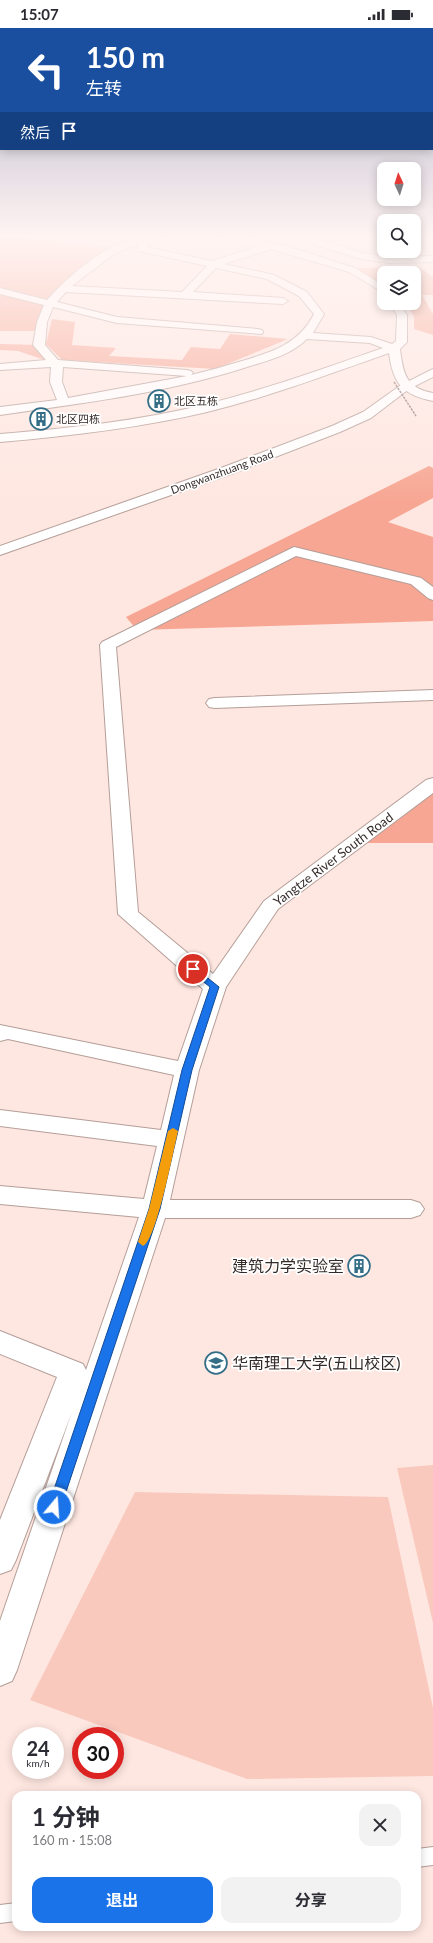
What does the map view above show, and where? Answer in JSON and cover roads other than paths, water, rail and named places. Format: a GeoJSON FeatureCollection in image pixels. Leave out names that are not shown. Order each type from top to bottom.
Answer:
{"type":"FeatureCollection","features":[{"type":"Feature","properties":{"kind":"street"},"geometry":{"type":"LineString","coordinates":[[42,324],[39,331],[39,345],[57,366],[56,382],[64,402]]}},
{"type":"Feature","properties":{"kind":"street"},"geometry":{"type":"LineString","coordinates":[[168,324],[258,332]]}},
{"type":"Feature","properties":{"kind":"street"},"geometry":{"type":"LineString","coordinates":[[0,411],[163,386],[208,375],[281,352],[304,336],[313,328],[315,324]]}},
{"type":"Feature","properties":{"kind":"street"},"geometry":{"type":"LineString","coordinates":[[0,438],[70,432],[180,414],[274,390],[394,348],[400,342],[401,324]]}},
{"type":"Feature","properties":{"kind":"street"},"geometry":{"type":"LineString","coordinates":[[304,336],[371,340],[394,348]]}},
{"type":"Feature","properties":{"kind":"street"},"geometry":{"type":"LineString","coordinates":[[394,348],[400,384],[429,409]]}},
{"type":"Feature","properties":{"kind":"street"},"geometry":{"type":"LineString","coordinates":[[0,368],[54,363],[208,375]]}},
{"type":"Feature","properties":{"kind":"street","name":"Dongwanzhuang Road"},"geometry":{"type":"LineString","coordinates":[[0,550],[226,471],[336,429],[372,412],[400,384],[433,372]]}},
{"type":"Feature","properties":{"kind":"street"},"geometry":{"type":"LineString","coordinates":[[400,384],[421,394],[433,397]]}},
{"type":"Feature","properties":{"kind":"street"},"geometry":{"type":"LineString","coordinates":[[215,987],[128,914],[108,645],[294,551],[416,581],[433,595]]}},
{"type":"Feature","properties":{"kind":"street"},"geometry":{"type":"LineString","coordinates":[[214,703],[433,695]]}},
{"type":"Feature","properties":{"kind":"street","name":"Yangtze River South Road"},"geometry":{"type":"LineString","coordinates":[[0,1670],[155,1209],[187,1070],[215,987],[271,904],[433,784]]}},
{"type":"Feature","properties":{"kind":"street"},"geometry":{"type":"LineString","coordinates":[[0,1034],[3,1031],[187,1070]]}},
{"type":"Feature","properties":{"kind":"street"},"geometry":{"type":"LineString","coordinates":[[0,1118],[171,1139]]}},
{"type":"Feature","properties":{"kind":"street"},"geometry":{"type":"LineString","coordinates":[[0,1195],[155,1209],[411,1209]]}},
{"type":"Feature","properties":{"kind":"street"},"geometry":{"type":"LineString","coordinates":[[0,1342],[73,1372],[0,1560]]}},
{"type":"Feature","properties":{"kind":"lane"},"geometry":{"type":"LineString","coordinates":[[421,1858],[433,1856]]}},
{"type":"Feature","properties":{"kind":"lane"},"geometry":{"type":"LineString","coordinates":[[0,1914],[12,1912]]}},
{"type":"Feature","properties":{"kind":"place","name":"北区五栋"},"geometry":{"type":"Point","coordinates":[159,401]}},
{"type":"Feature","properties":{"kind":"place","name":"北区四栋"},"geometry":{"type":"Point","coordinates":[41,419]}},
{"type":"Feature","properties":{"kind":"place","name":"建筑力学实验室"},"geometry":{"type":"Point","coordinates":[359,1266]}},
{"type":"Feature","properties":{"kind":"place","name":"华南理工大学(五山校区)"},"geometry":{"type":"Point","coordinates":[216,1363]}}]}
